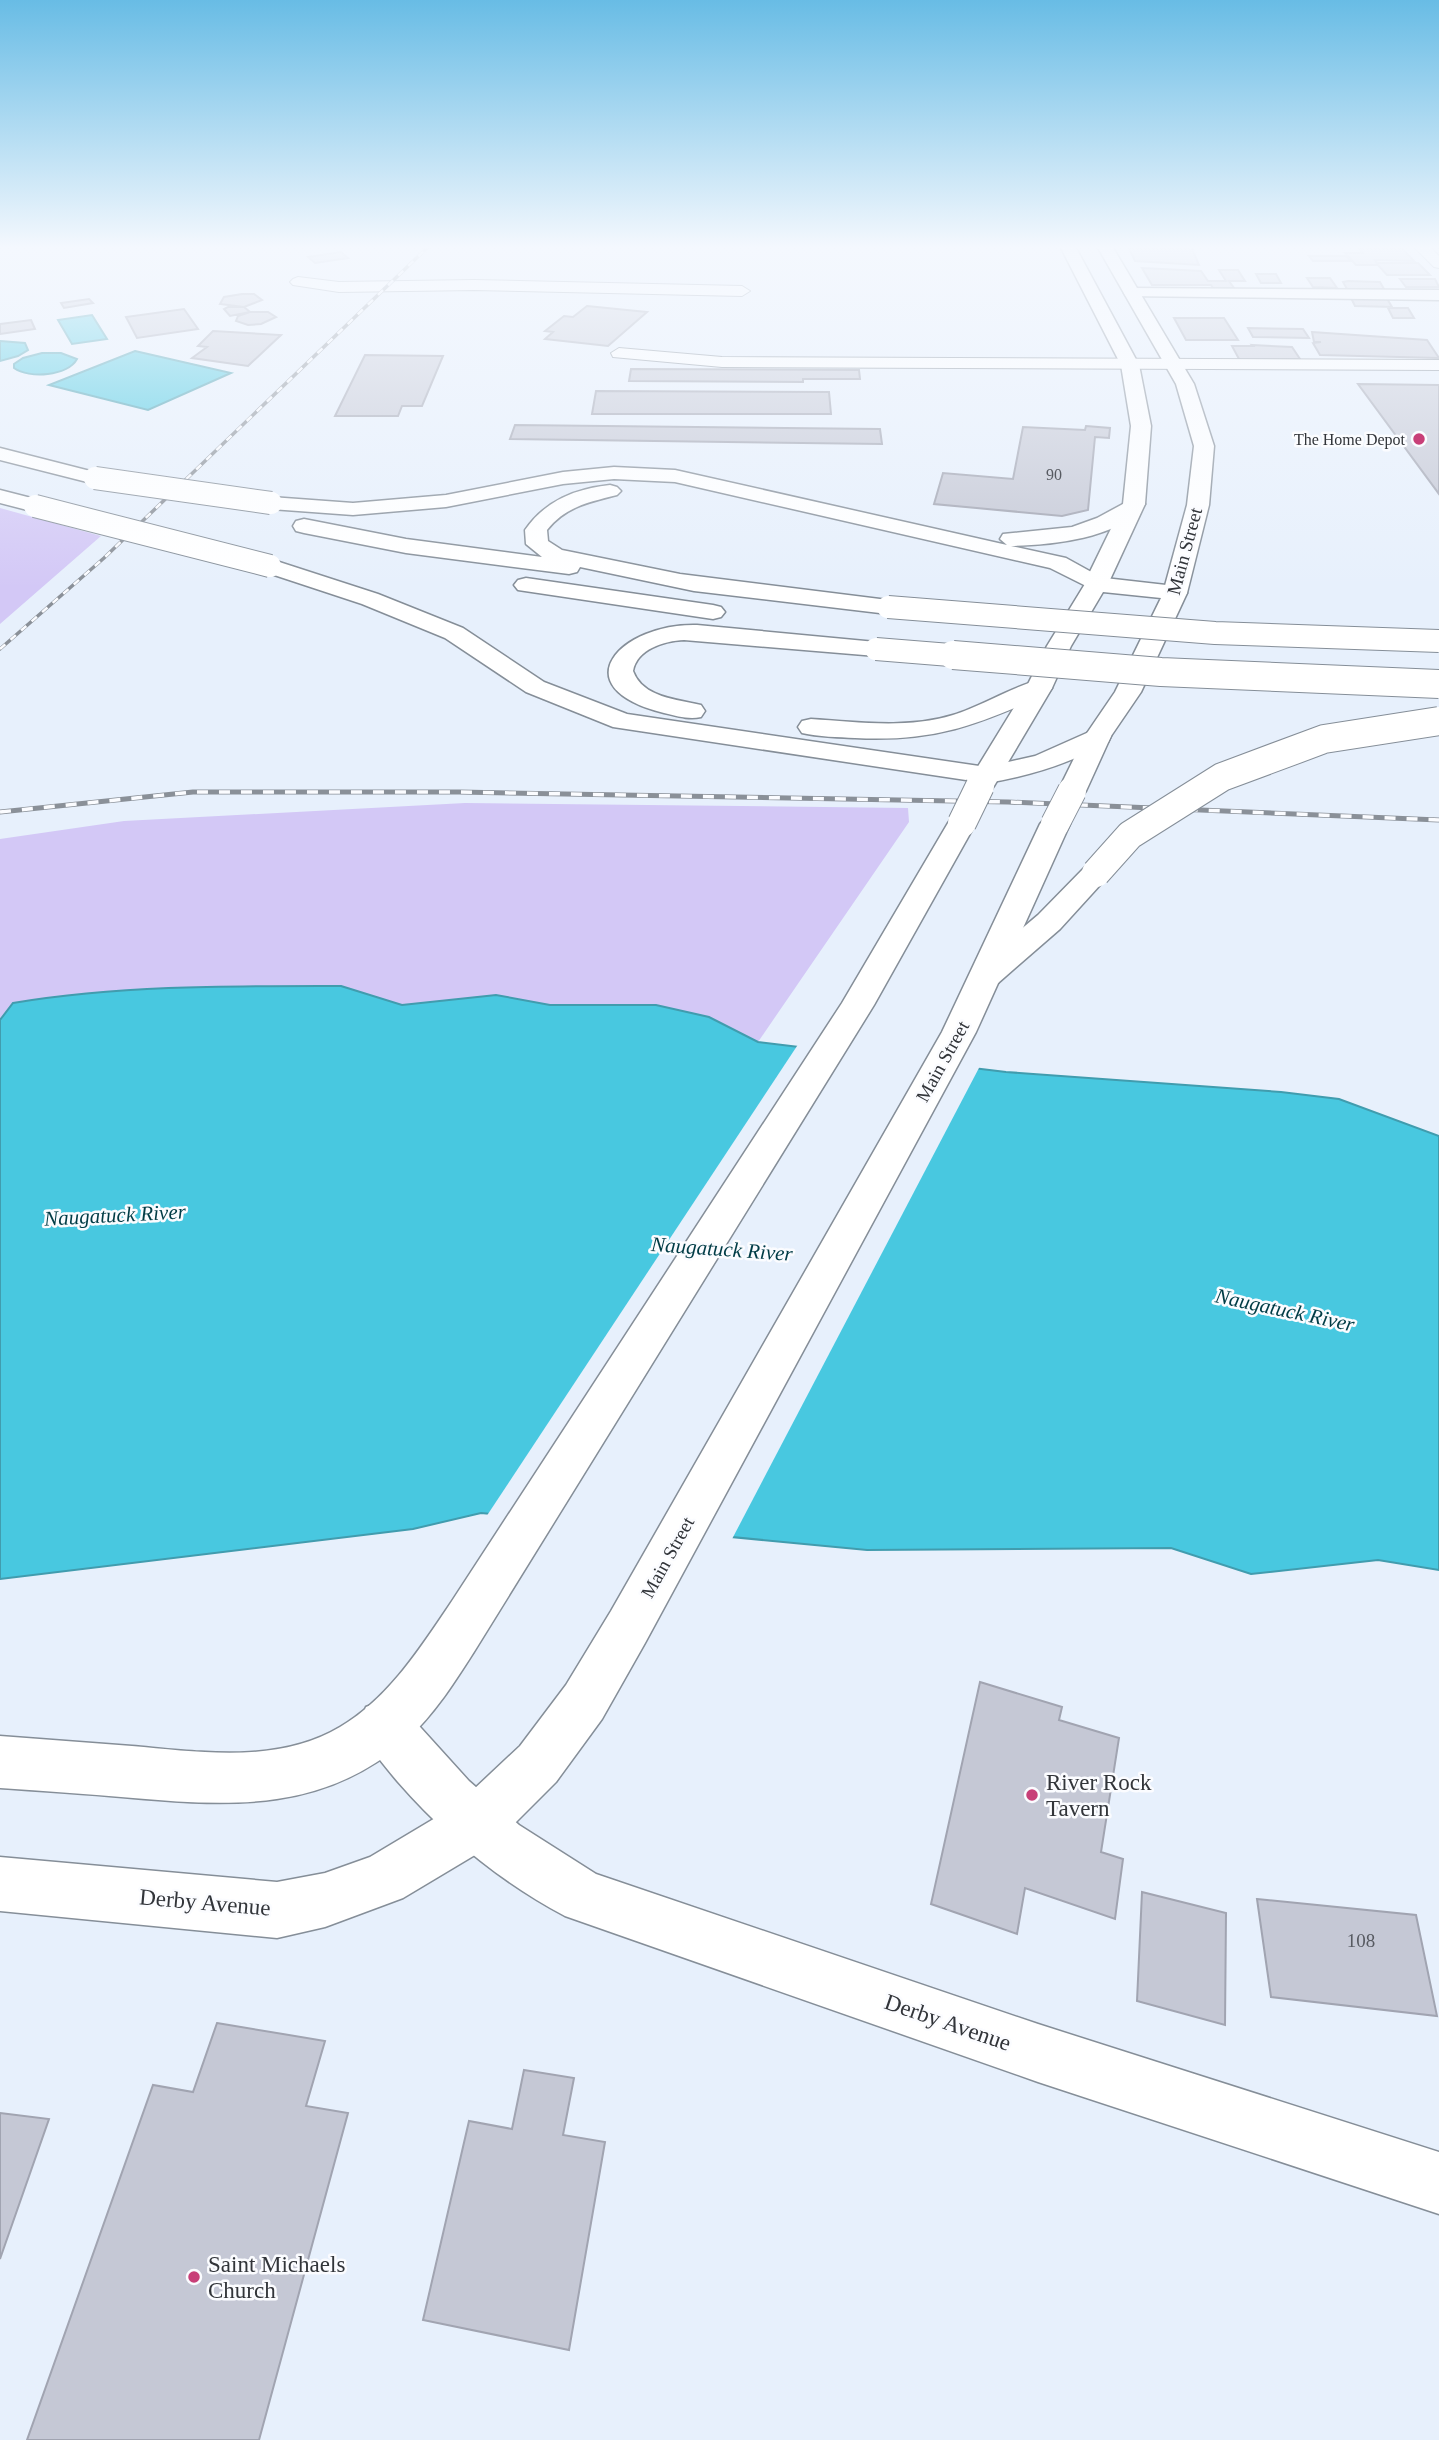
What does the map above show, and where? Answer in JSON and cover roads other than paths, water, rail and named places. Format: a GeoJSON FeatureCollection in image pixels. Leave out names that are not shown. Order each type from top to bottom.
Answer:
{"type":"FeatureCollection","features":[{"type":"Feature","properties":{"kind":"main road"},"geometry":{"type":"LineString","coordinates":[[0,1762],[182,1776],[263,1778],[292,1773],[327,1760],[359,1743],[384,1725],[431,1674],[845,1024],[948,852],[983,780],[1039,688],[1059,646],[1096,584],[1134,504],[1141,426],[1127,360]]}},
{"type":"Feature","properties":{"kind":"main road","name":"Main Street"},"geometry":{"type":"LineString","coordinates":[[476,1824],[538,1764],[584,1702],[959,1032],[1098,736],[1128,692],[1175,593],[1198,505],[1203,446],[1185,384],[1169,360]]}},
{"type":"Feature","properties":{"kind":"main road"},"geometry":{"type":"LineString","coordinates":[[0,454],[95,478],[262,510],[406,546],[694,583]]}},
{"type":"Feature","properties":{"kind":"main road"},"geometry":{"type":"LineString","coordinates":[[262,510],[353,509],[446,500],[563,478],[601,474],[675,476],[1058,563],[1096,584]]}},
{"type":"Feature","properties":{"kind":"main road"},"geometry":{"type":"LineString","coordinates":[[0,476],[154,514]]}},
{"type":"Feature","properties":{"kind":"main road"},"geometry":{"type":"LineString","coordinates":[[1175,593],[1038,580],[798,525],[697,498],[642,490],[606,491],[570,500],[546,515],[536,530],[537,544],[555,555],[694,583],[882,629],[1161,672],[1439,684]]}},
{"type":"Feature","properties":{"kind":"main road"},"geometry":{"type":"LineString","coordinates":[[0,496],[270,566],[358,595],[454,634],[535,687],[622,720],[983,780],[1053,761],[1098,736]]}},
{"type":"Feature","properties":{"kind":"main road"},"geometry":{"type":"LineString","coordinates":[[915,532],[990,539],[1070,536],[1092,530],[1112,520],[1134,504]]}},
{"type":"Feature","properties":{"kind":"main road"},"geometry":{"type":"LineString","coordinates":[[292,544],[475,578]]}},
{"type":"Feature","properties":{"kind":"main road"},"geometry":{"type":"LineString","coordinates":[[502,582],[663,606],[882,629],[1235,658],[1439,666]]}},
{"type":"Feature","properties":{"kind":"main road"},"geometry":{"type":"LineString","coordinates":[[1039,688],[982,713],[951,723],[870,731],[765,723],[672,707],[650,701],[636,693],[625,683],[621,672],[622,660],[631,650],[658,636],[679,632],[758,636],[882,629],[1215,633],[1439,641]]}},
{"type":"Feature","properties":{"kind":"main road"},"geometry":{"type":"LineString","coordinates":[[986,976],[1049,922],[1130,835],[1222,777],[1324,739],[1439,721]]}},
{"type":"Feature","properties":{"kind":"main road","name":"Derby Avenue"},"geometry":{"type":"LineString","coordinates":[[384,1725],[422,1770],[476,1824],[538,1872],[599,1903],[1063,2061],[1439,2183]]}},
{"type":"Feature","properties":{"kind":"main road","name":"Derby Avenue"},"geometry":{"type":"LineString","coordinates":[[0,1884],[277,1910],[325,1899],[384,1879],[476,1824]]}},
{"type":"Feature","properties":{"kind":"street"},"geometry":{"type":"LineString","coordinates":[[698,360],[1172,366],[1439,365]]}},
{"type":"Feature","properties":{"kind":"water"},"geometry":{"type":"Polygon","coordinates":[[[20,360],[76,360],[65,369],[48,374],[29,374],[14,368],[14,364],[20,360]]]}},
{"type":"Feature","properties":{"kind":"water"},"geometry":{"type":"Polygon","coordinates":[[[113,360],[174,360],[231,373],[148,410],[49,385],[113,360]]]}},
{"type":"Feature","properties":{"kind":"water","name":"Naugatuck River"},"geometry":{"type":"Polygon","coordinates":[[[341,986],[402,1005],[496,995],[550,1005],[656,1005],[709,1017],[758,1042],[1006,1072],[1281,1092],[1339,1099],[1439,1136],[1439,1570],[1378,1560],[1251,1574],[1171,1548],[867,1550],[481,1513],[413,1529],[0,1579],[0,1020],[13,1003],[54,997],[177,988],[341,986]]]}},
{"type":"Feature","properties":{"kind":"railway"},"geometry":{"type":"LineString","coordinates":[[0,649],[104,558],[310,360]]}},
{"type":"Feature","properties":{"kind":"railway"},"geometry":{"type":"LineString","coordinates":[[0,812],[193,792],[459,792],[1008,802],[1439,820]]}},
{"type":"Feature","properties":{"kind":"place","name":"The Home Depot"},"geometry":{"type":"Point","coordinates":[1419,439]}},
{"type":"Feature","properties":{"kind":"place","name":"River Rock Tavern"},"geometry":{"type":"Point","coordinates":[1032,1795]}},
{"type":"Feature","properties":{"kind":"place","name":"Saint Michaels Church"},"geometry":{"type":"Point","coordinates":[194,2277]}}]}
